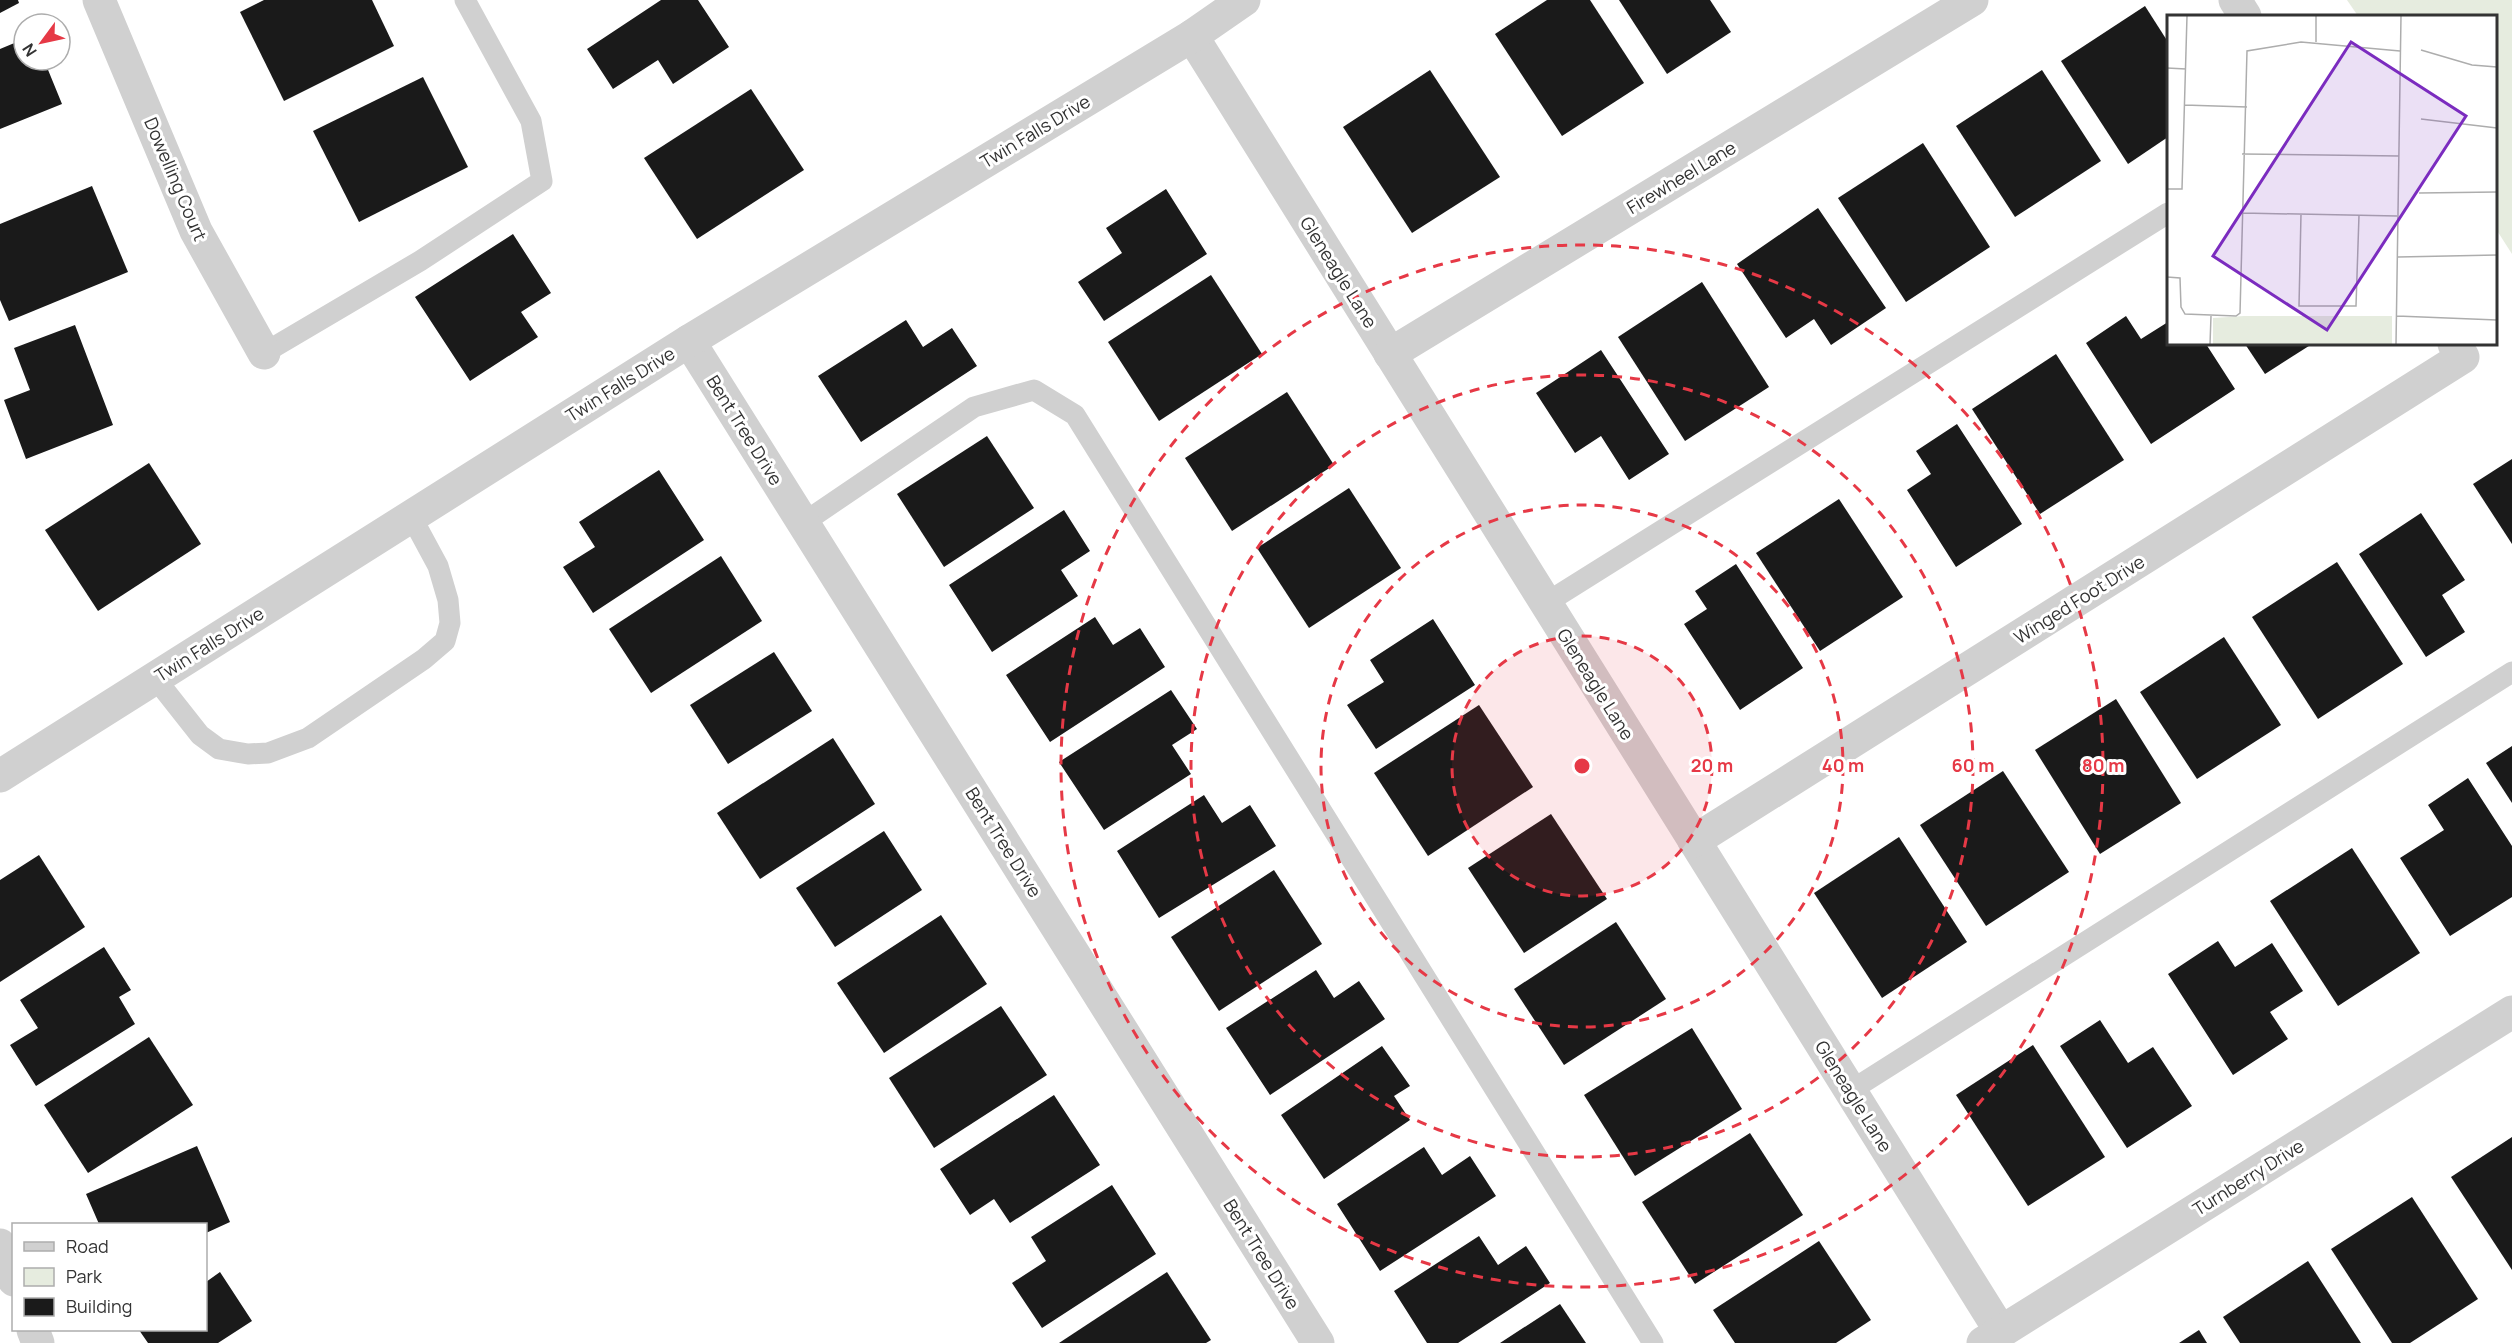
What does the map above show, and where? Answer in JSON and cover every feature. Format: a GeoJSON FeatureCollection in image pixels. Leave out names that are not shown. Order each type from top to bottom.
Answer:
{"type":"FeatureCollection","features":[{"type":"Feature","properties":{"kind":"street","name":"Dowelling Court"},"geometry":{"type":"LineString","coordinates":[[99,0],[196,231],[264,353]]}},
{"type":"Feature","properties":{"kind":"street","name":"Twin Falls Drive"},"geometry":{"type":"LineString","coordinates":[[0,776],[689,341],[1192,36],[1244,0]]}},
{"type":"Feature","properties":{"kind":"street","name":"Firewheel Lane"},"geometry":{"type":"LineString","coordinates":[[1390,354],[1972,0]]}},
{"type":"Feature","properties":{"kind":"street"},"geometry":{"type":"LineString","coordinates":[[2235,0],[2244,15]]}},
{"type":"Feature","properties":{"kind":"street","name":"Gleneagle Lane"},"geometry":{"type":"LineString","coordinates":[[1192,36],[1851,1091],[1992,1338]]}},
{"type":"Feature","properties":{"kind":"street","name":"Bent Tree Drive"},"geometry":{"type":"LineString","coordinates":[[689,341],[1318,1343]]}},
{"type":"Feature","properties":{"kind":"street","name":"Winged Foot Drive"},"geometry":{"type":"LineString","coordinates":[[1694,841],[2459,350]]}},
{"type":"Feature","properties":{"kind":"street","name":"Turnberry Drive"},"geometry":{"type":"LineString","coordinates":[[1992,1338],[2512,1012]]}},
{"type":"Feature","properties":{"kind":"street"},"geometry":{"type":"LineString","coordinates":[[0,1245],[12,1275]]}},
{"type":"Feature","properties":{"kind":"lane"},"geometry":{"type":"LineString","coordinates":[[264,353],[420,261],[542,181],[531,121],[465,0]]}},
{"type":"Feature","properties":{"kind":"lane"},"geometry":{"type":"LineString","coordinates":[[1546,603],[2167,214]]}},
{"type":"Feature","properties":{"kind":"lane"},"geometry":{"type":"LineString","coordinates":[[803,523],[974,407],[1034,390],[1076,415],[1653,1343]]}},
{"type":"Feature","properties":{"kind":"lane"},"geometry":{"type":"LineString","coordinates":[[155,678],[200,735],[219,749],[248,754],[268,753],[308,738],[424,659],[445,641],[450,623],[448,600],[438,566],[411,516]]}},
{"type":"Feature","properties":{"kind":"lane"},"geometry":{"type":"LineString","coordinates":[[1851,1091],[2512,672]]}},
{"type":"Feature","properties":{"kind":"green space"},"geometry":{"type":"Polygon","coordinates":[[[2347,0],[2512,0],[2512,254],[2497,231],[2497,15],[2357,15],[2347,0]]]}},
{"type":"Feature","properties":{"kind":"building"},"geometry":{"type":"Polygon","coordinates":[[[0,0],[18,0],[19,3],[0,13],[0,0]]]}},
{"type":"Feature","properties":{"kind":"building"},"geometry":{"type":"Polygon","coordinates":[[[264,0],[372,0],[394,46],[284,101],[240,12],[264,0]]]}},
{"type":"Feature","properties":{"kind":"building"},"geometry":{"type":"Polygon","coordinates":[[[661,0],[698,0],[729,47],[673,84],[658,60],[613,89],[587,49],[661,0]]]}},
{"type":"Feature","properties":{"kind":"building"},"geometry":{"type":"Polygon","coordinates":[[[1547,0],[1590,0],[1644,83],[1562,136],[1495,34],[1547,0]]]}},
{"type":"Feature","properties":{"kind":"building"},"geometry":{"type":"Polygon","coordinates":[[[1619,0],[1710,0],[1731,32],[1667,74],[1619,0]]]}},
{"type":"Feature","properties":{"kind":"building"},"geometry":{"type":"Polygon","coordinates":[[[2145,6],[2167,40],[2167,138],[2128,164],[2061,61],[2145,6]]]}},
{"type":"Feature","properties":{"kind":"building"},"geometry":{"type":"Polygon","coordinates":[[[12,44],[12,72],[49,72],[62,104],[0,129],[0,49],[12,44]]]}},
{"type":"Feature","properties":{"kind":"building"},"geometry":{"type":"Polygon","coordinates":[[[1430,70],[1500,177],[1412,233],[1343,127],[1430,70]]]}},
{"type":"Feature","properties":{"kind":"building"},"geometry":{"type":"Polygon","coordinates":[[[2042,70],[2101,161],[2015,217],[1956,126],[2042,70]]]}},
{"type":"Feature","properties":{"kind":"building"},"geometry":{"type":"Polygon","coordinates":[[[423,77],[468,167],[359,222],[313,131],[423,77]]]}},
{"type":"Feature","properties":{"kind":"building"},"geometry":{"type":"Polygon","coordinates":[[[751,89],[804,170],[697,239],[644,158],[751,89]]]}},
{"type":"Feature","properties":{"kind":"building"},"geometry":{"type":"Polygon","coordinates":[[[1923,143],[1990,247],[1906,302],[1838,198],[1923,143]]]}},
{"type":"Feature","properties":{"kind":"building"},"geometry":{"type":"Polygon","coordinates":[[[92,186],[128,272],[9,321],[0,300],[0,224],[92,186]]]}},
{"type":"Feature","properties":{"kind":"building"},"geometry":{"type":"Polygon","coordinates":[[[1166,189],[1207,254],[1104,321],[1078,282],[1122,253],[1106,228],[1166,189]]]}},
{"type":"Feature","properties":{"kind":"building"},"geometry":{"type":"Polygon","coordinates":[[[1818,208],[1886,308],[1831,345],[1814,319],[1786,338],[1737,264],[1818,208]]]}},
{"type":"Feature","properties":{"kind":"building"},"geometry":{"type":"Polygon","coordinates":[[[513,234],[551,293],[521,312],[538,337],[470,381],[415,297],[513,234]]]}},
{"type":"Feature","properties":{"kind":"building"},"geometry":{"type":"Polygon","coordinates":[[[1211,275],[1262,354],[1159,421],[1108,342],[1211,275]]]}},
{"type":"Feature","properties":{"kind":"building"},"geometry":{"type":"Polygon","coordinates":[[[1702,282],[1769,387],[1685,441],[1618,337],[1702,282]]]}},
{"type":"Feature","properties":{"kind":"building"},"geometry":{"type":"Polygon","coordinates":[[[2126,316],[2141,339],[2167,323],[2167,345],[2207,345],[2235,389],[2151,444],[2086,343],[2126,316]]]}},
{"type":"Feature","properties":{"kind":"building"},"geometry":{"type":"Polygon","coordinates":[[[906,320],[923,347],[952,328],[977,366],[861,442],[818,376],[906,320]]]}},
{"type":"Feature","properties":{"kind":"building"},"geometry":{"type":"Polygon","coordinates":[[[75,325],[113,425],[26,459],[4,400],[30,390],[14,348],[75,325]]]}},
{"type":"Feature","properties":{"kind":"building"},"geometry":{"type":"Polygon","coordinates":[[[2246,345],[2310,345],[2265,374],[2246,345]]]}},
{"type":"Feature","properties":{"kind":"building"},"geometry":{"type":"Polygon","coordinates":[[[1601,350],[1669,454],[1629,480],[1601,436],[1575,453],[1536,393],[1601,350]]]}},
{"type":"Feature","properties":{"kind":"building"},"geometry":{"type":"Polygon","coordinates":[[[2056,354],[2124,460],[2040,514],[1972,409],[2056,354]]]}},
{"type":"Feature","properties":{"kind":"building"},"geometry":{"type":"Polygon","coordinates":[[[1287,392],[1334,465],[1232,531],[1185,458],[1287,392]]]}},
{"type":"Feature","properties":{"kind":"building"},"geometry":{"type":"Polygon","coordinates":[[[1957,424],[2022,524],[1956,567],[1907,490],[1931,474],[1916,451],[1957,424]]]}},
{"type":"Feature","properties":{"kind":"building"},"geometry":{"type":"Polygon","coordinates":[[[987,436],[1034,508],[944,567],[897,494],[987,436]]]}},
{"type":"Feature","properties":{"kind":"building"},"geometry":{"type":"Polygon","coordinates":[[[2512,459],[2512,544],[2473,484],[2512,459]]]}},
{"type":"Feature","properties":{"kind":"building"},"geometry":{"type":"Polygon","coordinates":[[[149,463],[201,544],[98,611],[45,530],[149,463]]]}},
{"type":"Feature","properties":{"kind":"building"},"geometry":{"type":"Polygon","coordinates":[[[659,470],[704,540],[593,613],[563,567],[595,547],[579,522],[659,470]]]}},
{"type":"Feature","properties":{"kind":"building"},"geometry":{"type":"Polygon","coordinates":[[[1349,488],[1401,568],[1309,628],[1257,548],[1349,488]]]}},
{"type":"Feature","properties":{"kind":"building"},"geometry":{"type":"Polygon","coordinates":[[[1839,499],[1903,597],[1820,651],[1756,553],[1839,499]]]}},
{"type":"Feature","properties":{"kind":"building"},"geometry":{"type":"Polygon","coordinates":[[[1064,510],[1090,551],[1061,570],[1078,596],[992,652],[949,585],[1064,510]]]}},
{"type":"Feature","properties":{"kind":"building"},"geometry":{"type":"Polygon","coordinates":[[[2421,513],[2465,580],[2442,595],[2465,632],[2426,657],[2359,554],[2421,513]]]}},
{"type":"Feature","properties":{"kind":"building"},"geometry":{"type":"Polygon","coordinates":[[[721,556],[762,621],[651,693],[609,629],[721,556]]]}},
{"type":"Feature","properties":{"kind":"building"},"geometry":{"type":"Polygon","coordinates":[[[2337,562],[2403,664],[2318,719],[2252,617],[2337,562]]]}},
{"type":"Feature","properties":{"kind":"building"},"geometry":{"type":"Polygon","coordinates":[[[1736,564],[1803,668],[1740,710],[1684,624],[1707,609],[1695,591],[1736,564]]]}},
{"type":"Feature","properties":{"kind":"building"},"geometry":{"type":"Polygon","coordinates":[[[1095,617],[1113,645],[1140,628],[1165,667],[1050,742],[1006,675],[1095,617]]]}},
{"type":"Feature","properties":{"kind":"building"},"geometry":{"type":"Polygon","coordinates":[[[1433,619],[1475,685],[1376,749],[1347,705],[1384,682],[1370,660],[1433,619]]]}},
{"type":"Feature","properties":{"kind":"building"},"geometry":{"type":"Polygon","coordinates":[[[2224,637],[2281,725],[2197,779],[2140,692],[2224,637]]]}},
{"type":"Feature","properties":{"kind":"building"},"geometry":{"type":"Polygon","coordinates":[[[774,652],[812,711],[728,764],[690,705],[774,652]]]}},
{"type":"Feature","properties":{"kind":"building"},"geometry":{"type":"Polygon","coordinates":[[[1171,690],[1197,729],[1172,745],[1191,774],[1104,830],[1059,762],[1171,690]]]}},
{"type":"Feature","properties":{"kind":"building"},"geometry":{"type":"Polygon","coordinates":[[[2116,699],[2181,803],[2100,854],[2035,750],[2116,699]]]}},
{"type":"Feature","properties":{"kind":"building"},"geometry":{"type":"Polygon","coordinates":[[[1479,705],[1533,787],[1428,856],[1374,773],[1479,705]]]}},
{"type":"Feature","properties":{"kind":"building"},"geometry":{"type":"Polygon","coordinates":[[[833,738],[875,804],[760,879],[717,813],[833,738]]]}},
{"type":"Feature","properties":{"kind":"building"},"geometry":{"type":"Polygon","coordinates":[[[2512,746],[2512,803],[2486,763],[2512,746]]]}},
{"type":"Feature","properties":{"kind":"building"},"geometry":{"type":"Polygon","coordinates":[[[2003,771],[2069,872],[1986,926],[1920,825],[2003,771]]]}},
{"type":"Feature","properties":{"kind":"building"},"geometry":{"type":"Polygon","coordinates":[[[2468,778],[2512,846],[2512,897],[2450,936],[2400,858],[2444,830],[2428,805],[2468,778]]]}},
{"type":"Feature","properties":{"kind":"building"},"geometry":{"type":"Polygon","coordinates":[[[1204,795],[1222,823],[1250,805],[1276,846],[1159,918],[1117,851],[1204,795]]]}},
{"type":"Feature","properties":{"kind":"building"},"geometry":{"type":"Polygon","coordinates":[[[1551,814],[1607,899],[1524,953],[1468,868],[1551,814]]]}},
{"type":"Feature","properties":{"kind":"building"},"geometry":{"type":"Polygon","coordinates":[[[884,831],[922,890],[835,947],[796,888],[884,831]]]}},
{"type":"Feature","properties":{"kind":"building"},"geometry":{"type":"Polygon","coordinates":[[[1899,837],[1967,942],[1882,998],[1814,893],[1899,837]]]}},
{"type":"Feature","properties":{"kind":"building"},"geometry":{"type":"Polygon","coordinates":[[[2352,848],[2420,953],[2338,1006],[2270,901],[2352,848]]]}},
{"type":"Feature","properties":{"kind":"building"},"geometry":{"type":"Polygon","coordinates":[[[39,855],[85,927],[0,982],[0,880],[39,855]]]}},
{"type":"Feature","properties":{"kind":"building"},"geometry":{"type":"Polygon","coordinates":[[[1274,870],[1322,944],[1219,1011],[1171,937],[1274,870]]]}},
{"type":"Feature","properties":{"kind":"building"},"geometry":{"type":"Polygon","coordinates":[[[941,915],[987,984],[884,1053],[837,983],[941,915]]]}},
{"type":"Feature","properties":{"kind":"building"},"geometry":{"type":"Polygon","coordinates":[[[1616,922],[1666,999],[1564,1065],[1514,989],[1616,922]]]}},
{"type":"Feature","properties":{"kind":"building"},"geometry":{"type":"Polygon","coordinates":[[[2218,941],[2235,967],[2272,943],[2303,991],[2270,1012],[2288,1039],[2233,1075],[2168,974],[2218,941]]]}},
{"type":"Feature","properties":{"kind":"building"},"geometry":{"type":"Polygon","coordinates":[[[104,947],[131,990],[119,997],[135,1024],[36,1086],[10,1045],[38,1028],[20,1000],[104,947]]]}},
{"type":"Feature","properties":{"kind":"building"},"geometry":{"type":"Polygon","coordinates":[[[1316,970],[1334,998],[1359,981],[1385,1019],[1270,1095],[1226,1028],[1316,970]]]}},
{"type":"Feature","properties":{"kind":"building"},"geometry":{"type":"Polygon","coordinates":[[[1001,1006],[1047,1075],[934,1148],[889,1078],[1001,1006]]]}},
{"type":"Feature","properties":{"kind":"building"},"geometry":{"type":"Polygon","coordinates":[[[2100,1020],[2128,1063],[2153,1047],[2192,1106],[2127,1148],[2060,1046],[2100,1020]]]}},
{"type":"Feature","properties":{"kind":"building"},"geometry":{"type":"Polygon","coordinates":[[[1692,1028],[1742,1109],[1635,1176],[1584,1095],[1692,1028]]]}},
{"type":"Feature","properties":{"kind":"building"},"geometry":{"type":"Polygon","coordinates":[[[149,1037],[193,1105],[88,1173],[44,1105],[149,1037]]]}},
{"type":"Feature","properties":{"kind":"building"},"geometry":{"type":"Polygon","coordinates":[[[2033,1045],[2105,1157],[2028,1206],[1956,1095],[2033,1045]]]}},
{"type":"Feature","properties":{"kind":"building"},"geometry":{"type":"Polygon","coordinates":[[[1382,1046],[1410,1086],[1394,1096],[1410,1120],[1324,1179],[1281,1115],[1382,1046]]]}},
{"type":"Feature","properties":{"kind":"building"},"geometry":{"type":"Polygon","coordinates":[[[1054,1095],[1100,1165],[1010,1223],[994,1199],[970,1215],[940,1169],[1054,1095]]]}},
{"type":"Feature","properties":{"kind":"building"},"geometry":{"type":"Polygon","coordinates":[[[1750,1133],[1803,1215],[1695,1284],[1642,1202],[1750,1133]]]}},
{"type":"Feature","properties":{"kind":"building"},"geometry":{"type":"Polygon","coordinates":[[[2512,1137],[2512,1270],[2451,1177],[2512,1137]]]}},
{"type":"Feature","properties":{"kind":"building"},"geometry":{"type":"Polygon","coordinates":[[[197,1146],[230,1222],[207,1233],[207,1223],[99,1223],[86,1194],[197,1146]]]}},
{"type":"Feature","properties":{"kind":"building"},"geometry":{"type":"Polygon","coordinates":[[[1424,1147],[1442,1175],[1470,1156],[1496,1196],[1380,1271],[1337,1204],[1424,1147]]]}},
{"type":"Feature","properties":{"kind":"building"},"geometry":{"type":"Polygon","coordinates":[[[1112,1185],[1156,1254],[1042,1328],[1012,1283],[1046,1261],[1031,1237],[1112,1185]]]}},
{"type":"Feature","properties":{"kind":"building"},"geometry":{"type":"Polygon","coordinates":[[[2412,1197],[2478,1299],[2410,1343],[2392,1343],[2331,1249],[2412,1197]]]}},
{"type":"Feature","properties":{"kind":"building"},"geometry":{"type":"Polygon","coordinates":[[[1479,1236],[1498,1265],[1526,1246],[1550,1283],[1458,1343],[1427,1343],[1394,1291],[1479,1236]]]}},
{"type":"Feature","properties":{"kind":"building"},"geometry":{"type":"Polygon","coordinates":[[[1819,1241],[1871,1320],[1836,1343],[1735,1343],[1713,1310],[1819,1241]]]}},
{"type":"Feature","properties":{"kind":"building"},"geometry":{"type":"Polygon","coordinates":[[[2308,1261],[2361,1343],[2240,1343],[2223,1317],[2308,1261]]]}},
{"type":"Feature","properties":{"kind":"building"},"geometry":{"type":"Polygon","coordinates":[[[220,1272],[252,1321],[218,1343],[148,1343],[140,1331],[207,1331],[207,1281],[220,1272]]]}},
{"type":"Feature","properties":{"kind":"building"},"geometry":{"type":"Polygon","coordinates":[[[1167,1272],[1211,1340],[1206,1343],[1059,1343],[1167,1272]]]}},
{"type":"Feature","properties":{"kind":"building"},"geometry":{"type":"Polygon","coordinates":[[[1560,1304],[1586,1343],[1500,1343],[1560,1304]]]}},
{"type":"Feature","properties":{"kind":"building"},"geometry":{"type":"Polygon","coordinates":[[[2199,1330],[2207,1343],[2179,1343],[2199,1330]]]}}]}
